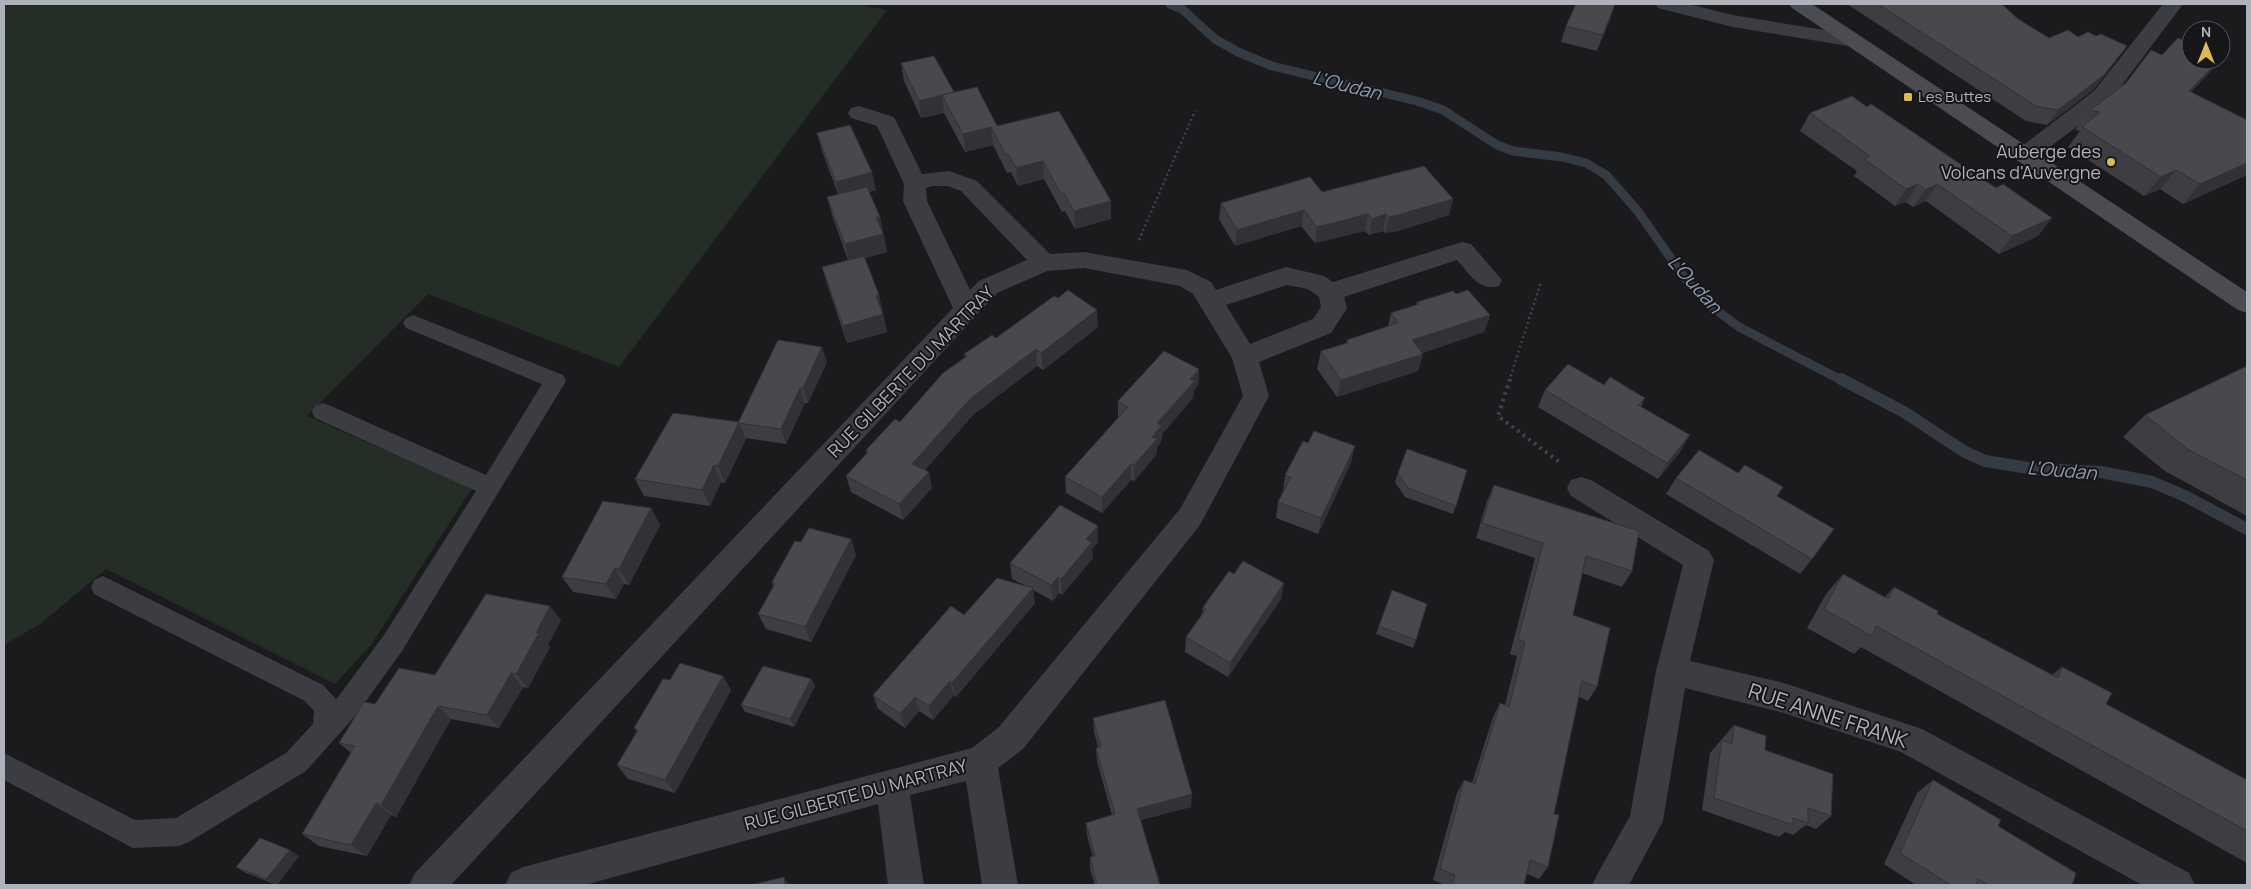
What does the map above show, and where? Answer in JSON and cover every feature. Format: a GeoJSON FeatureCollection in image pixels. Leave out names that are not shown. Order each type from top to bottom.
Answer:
{"type":"FeatureCollection","features":[{"type":"Feature","properties":{"kind":"main road"},"geometry":{"type":"LineString","coordinates":[[1800,4],[2247,304]]}},
{"type":"Feature","properties":{"kind":"street"},"geometry":{"type":"LineString","coordinates":[[1665,4],[1733,21],[1855,41]]}},
{"type":"Feature","properties":{"kind":"street"},"geometry":{"type":"LineString","coordinates":[[2025,155],[2102,96],[2173,4]]}},
{"type":"Feature","properties":{"kind":"street"},"geometry":{"type":"LineString","coordinates":[[859,113],[886,122],[915,184],[915,201],[967,310]]}},
{"type":"Feature","properties":{"kind":"street"},"geometry":{"type":"LineString","coordinates":[[915,184],[930,179],[949,178],[969,186],[1044,263]]}},
{"type":"Feature","properties":{"kind":"street"},"geometry":{"type":"LineString","coordinates":[[1330,292],[1462,250],[1490,280]]}},
{"type":"Feature","properties":{"kind":"street","name":"RUE GILBERTE DU MARTRAY"},"geometry":{"type":"LineString","coordinates":[[427,885],[988,287],[1044,263],[1084,260],[1187,279],[1202,288],[1245,357],[1256,396],[1190,517],[1010,738],[980,762],[892,784],[523,885]]}},
{"type":"Feature","properties":{"kind":"street"},"geometry":{"type":"LineString","coordinates":[[1210,301],[1286,276],[1315,282],[1330,292],[1334,308],[1322,326],[1245,357]]}},
{"type":"Feature","properties":{"kind":"street"},"geometry":{"type":"LineString","coordinates":[[1581,488],[1699,560],[1672,670],[1646,822],[1610,885]]}},
{"type":"Feature","properties":{"kind":"street","name":"RUE ANNE FRANK"},"geometry":{"type":"LineString","coordinates":[[1672,670],[1784,698],[1910,740],[2177,885]]}},
{"type":"Feature","properties":{"kind":"street"},"geometry":{"type":"LineString","coordinates":[[980,762],[1000,885]]}},
{"type":"Feature","properties":{"kind":"street"},"geometry":{"type":"LineString","coordinates":[[892,784],[906,885]]}},
{"type":"Feature","properties":{"kind":"lane"},"geometry":{"type":"LineString","coordinates":[[4,766],[133,834],[178,832],[296,762],[347,706],[393,643],[492,487],[556,381],[413,323]]}},
{"type":"Feature","properties":{"kind":"lane"},"geometry":{"type":"LineString","coordinates":[[322,412],[492,487]]}},
{"type":"Feature","properties":{"kind":"lane"},"geometry":{"type":"LineString","coordinates":[[104,587],[314,693],[327,707],[326,729]]}},
{"type":"Feature","properties":{"kind":"path"},"geometry":{"type":"LineString","coordinates":[[1127,268],[1195,111]]}},
{"type":"Feature","properties":{"kind":"path"},"geometry":{"type":"LineString","coordinates":[[1541,282],[1498,416],[1566,468],[1581,488]]}},
{"type":"Feature","properties":{"kind":"shaded area"},"geometry":{"type":"Polygon","coordinates":[[[4,4],[854,4],[887,10],[619,367],[428,294],[307,416],[472,488],[371,645],[335,684],[106,569],[40,624],[4,645],[4,4]]]}},
{"type":"Feature","properties":{"kind":"building"},"geometry":{"type":"Polygon","coordinates":[[[1576,4],[1615,4],[1603,35],[1566,26],[1576,4]]]}},
{"type":"Feature","properties":{"kind":"building"},"geometry":{"type":"Polygon","coordinates":[[[1878,4],[2000,4],[2018,19],[2049,38],[2068,30],[2078,37],[2088,32],[2096,36],[2101,34],[2127,46],[2104,75],[2058,110],[2036,106],[1878,4]]]}},
{"type":"Feature","properties":{"kind":"building"},"geometry":{"type":"Polygon","coordinates":[[[2178,38],[2181,39],[2181,70],[2209,70],[2189,91],[2247,120],[2247,163],[2200,184],[2176,170],[2161,177],[2082,127],[2100,112],[2090,110],[2126,83],[2151,50],[2162,55],[2178,38]]]}},
{"type":"Feature","properties":{"kind":"building"},"geometry":{"type":"Polygon","coordinates":[[[934,56],[954,92],[919,101],[901,63],[934,56]]]}},
{"type":"Feature","properties":{"kind":"building"},"geometry":{"type":"Polygon","coordinates":[[[977,87],[997,126],[1059,111],[1111,201],[1074,211],[1064,193],[1061,194],[1043,161],[1016,168],[1009,155],[1006,155],[991,127],[963,134],[942,95],[977,87]]]}},
{"type":"Feature","properties":{"kind":"building"},"geometry":{"type":"Polygon","coordinates":[[[1852,96],[1867,107],[1871,104],[1996,188],[2003,184],[2052,218],[2012,236],[1937,184],[1925,190],[1918,184],[1906,189],[1864,159],[1870,156],[1810,113],[1852,96]]]}},
{"type":"Feature","properties":{"kind":"building"},"geometry":{"type":"Polygon","coordinates":[[[850,125],[872,172],[836,182],[817,133],[850,125]]]}},
{"type":"Feature","properties":{"kind":"building"},"geometry":{"type":"Polygon","coordinates":[[[1424,166],[1453,199],[1389,217],[1386,214],[1372,219],[1368,214],[1317,227],[1304,210],[1237,230],[1221,203],[1310,177],[1322,192],[1424,166]]]}},
{"type":"Feature","properties":{"kind":"building"},"geometry":{"type":"Polygon","coordinates":[[[867,187],[880,217],[876,217],[883,234],[845,244],[827,197],[867,187]]]}},
{"type":"Feature","properties":{"kind":"building"},"geometry":{"type":"Polygon","coordinates":[[[864,256],[879,295],[876,296],[883,314],[843,326],[822,267],[864,256]]]}},
{"type":"Feature","properties":{"kind":"building"},"geometry":{"type":"Polygon","coordinates":[[[1068,290],[1097,310],[1041,353],[1036,349],[971,398],[912,464],[929,472],[899,504],[846,476],[868,452],[866,450],[895,419],[900,422],[943,373],[967,356],[964,354],[992,335],[996,338],[1054,296],[1058,298],[1068,290]]]}},
{"type":"Feature","properties":{"kind":"building"},"geometry":{"type":"Polygon","coordinates":[[[1468,290],[1490,315],[1412,340],[1423,354],[1341,380],[1321,351],[1348,343],[1347,340],[1398,323],[1391,313],[1419,304],[1417,302],[1453,291],[1456,294],[1468,290]]]}},
{"type":"Feature","properties":{"kind":"building"},"geometry":{"type":"Polygon","coordinates":[[[778,340],[822,347],[781,429],[738,423],[778,340]]]}},
{"type":"Feature","properties":{"kind":"building"},"geometry":{"type":"Polygon","coordinates":[[[1164,351],[1199,369],[1190,379],[1195,381],[1157,423],[1162,425],[1152,437],[1157,439],[1134,465],[1131,464],[1102,497],[1065,477],[1128,407],[1118,401],[1164,351]]]}},
{"type":"Feature","properties":{"kind":"building"},"geometry":{"type":"Polygon","coordinates":[[[1568,364],[1604,385],[1610,377],[1645,398],[1638,405],[1690,435],[1667,463],[1545,390],[1568,364]]]}},
{"type":"Feature","properties":{"kind":"building"},"geometry":{"type":"Polygon","coordinates":[[[2247,366],[2247,480],[2189,450],[2145,415],[2247,366]]]}},
{"type":"Feature","properties":{"kind":"building"},"geometry":{"type":"Polygon","coordinates":[[[673,413],[739,422],[718,466],[714,465],[702,490],[635,479],[673,413]]]}},
{"type":"Feature","properties":{"kind":"building"},"geometry":{"type":"Polygon","coordinates":[[[1314,431],[1355,446],[1321,518],[1278,502],[1291,477],[1285,475],[1303,441],[1308,443],[1314,431]]]}},
{"type":"Feature","properties":{"kind":"building"},"geometry":{"type":"Polygon","coordinates":[[[1407,449],[1467,470],[1456,506],[1408,488],[1398,473],[1407,449]]]}},
{"type":"Feature","properties":{"kind":"building"},"geometry":{"type":"Polygon","coordinates":[[[1699,450],[1738,473],[1745,465],[1783,487],[1777,496],[1834,529],[1812,559],[1676,478],[1699,450]]]}},
{"type":"Feature","properties":{"kind":"building"},"geometry":{"type":"Polygon","coordinates":[[[1494,485],[1639,531],[1632,571],[1586,556],[1573,615],[1610,628],[1597,687],[1582,681],[1554,814],[1559,815],[1548,867],[1530,860],[1524,885],[1452,885],[1455,875],[1440,869],[1464,780],[1475,784],[1500,703],[1509,707],[1525,642],[1518,639],[1543,543],[1482,523],[1494,485]]]}},
{"type":"Feature","properties":{"kind":"building"},"geometry":{"type":"Polygon","coordinates":[[[603,501],[651,508],[619,569],[615,568],[606,584],[562,577],[603,501]]]}},
{"type":"Feature","properties":{"kind":"building"},"geometry":{"type":"Polygon","coordinates":[[[1060,505],[1098,526],[1086,539],[1092,542],[1061,579],[1058,577],[1051,585],[1010,563],[1060,505]]]}},
{"type":"Feature","properties":{"kind":"building"},"geometry":{"type":"Polygon","coordinates":[[[809,528],[851,539],[805,627],[758,614],[775,584],[772,582],[795,541],[801,542],[809,528]]]}},
{"type":"Feature","properties":{"kind":"building"},"geometry":{"type":"Polygon","coordinates":[[[1243,561],[1284,583],[1230,663],[1186,637],[1206,609],[1203,607],[1229,571],[1234,574],[1243,561]]]}},
{"type":"Feature","properties":{"kind":"building"},"geometry":{"type":"Polygon","coordinates":[[[1843,574],[1888,599],[1894,587],[1938,611],[1937,614],[2058,678],[2062,667],[2112,693],[2106,704],[2247,780],[2247,831],[1876,626],[1872,636],[1824,609],[1843,574]]]}},
{"type":"Feature","properties":{"kind":"building"},"geometry":{"type":"Polygon","coordinates":[[[997,578],[1033,588],[952,683],[950,681],[929,706],[915,697],[900,714],[873,695],[951,606],[964,615],[997,578]]]}},
{"type":"Feature","properties":{"kind":"building"},"geometry":{"type":"Polygon","coordinates":[[[1392,590],[1427,604],[1416,640],[1379,626],[1392,590]]]}},
{"type":"Feature","properties":{"kind":"building"},"geometry":{"type":"Polygon","coordinates":[[[486,594],[550,606],[536,633],[539,633],[516,674],[511,673],[487,715],[438,706],[381,805],[376,803],[351,845],[302,834],[355,746],[339,743],[364,702],[375,704],[399,668],[435,675],[486,594]]]}},
{"type":"Feature","properties":{"kind":"building"},"geometry":{"type":"Polygon","coordinates":[[[680,663],[723,676],[665,780],[617,765],[638,730],[634,728],[663,679],[670,680],[680,663]]]}},
{"type":"Feature","properties":{"kind":"building"},"geometry":{"type":"Polygon","coordinates":[[[763,666],[811,679],[790,719],[741,705],[763,666]]]}},
{"type":"Feature","properties":{"kind":"building"},"geometry":{"type":"Polygon","coordinates":[[[1165,700],[1192,794],[1137,809],[1160,885],[1097,885],[1090,857],[1095,856],[1086,823],[1115,814],[1096,748],[1101,747],[1093,718],[1165,700]]]}},
{"type":"Feature","properties":{"kind":"building"},"geometry":{"type":"Polygon","coordinates":[[[1734,725],[1766,736],[1765,750],[1833,774],[1831,816],[1808,808],[1808,823],[1793,818],[1793,825],[1714,798],[1722,740],[1732,744],[1734,725]]]}},
{"type":"Feature","properties":{"kind":"building"},"geometry":{"type":"Polygon","coordinates":[[[1933,780],[2001,820],[1998,826],[2076,873],[2072,885],[1988,885],[1978,879],[1976,885],[1951,885],[1900,853],[1933,780]]]}},
{"type":"Feature","properties":{"kind":"building"},"geometry":{"type":"Polygon","coordinates":[[[260,838],[290,850],[266,879],[236,867],[260,838]]]}},
{"type":"Feature","properties":{"kind":"building"},"geometry":{"type":"Polygon","coordinates":[[[784,877],[785,885],[751,885],[784,877]]]}},
{"type":"Feature","properties":{"kind":"waterway","name":"L'Oudan"},"geometry":{"type":"LineString","coordinates":[[1170,4],[1182,9],[1215,39],[1238,52],[1272,66],[1417,101],[1443,110],[1497,145],[1513,151],[1562,157],[1586,163],[1606,175],[1637,210],[1684,277],[1708,304],[1739,327],[1843,381]]}},
{"type":"Feature","properties":{"kind":"waterway","name":"L'Oudan"},"geometry":{"type":"LineString","coordinates":[[1841,379],[1904,412],[1965,452],[1985,461],[2035,469],[2101,472],[2152,482],[2185,496],[2247,529]]}},
{"type":"Feature","properties":{"kind":"place","name":"Les Buttes"},"geometry":{"type":"Point","coordinates":[1908,97]}},
{"type":"Feature","properties":{"kind":"place","name":"Auberge des Volcans d'Auvergne"},"geometry":{"type":"Point","coordinates":[2111,162]}}]}
